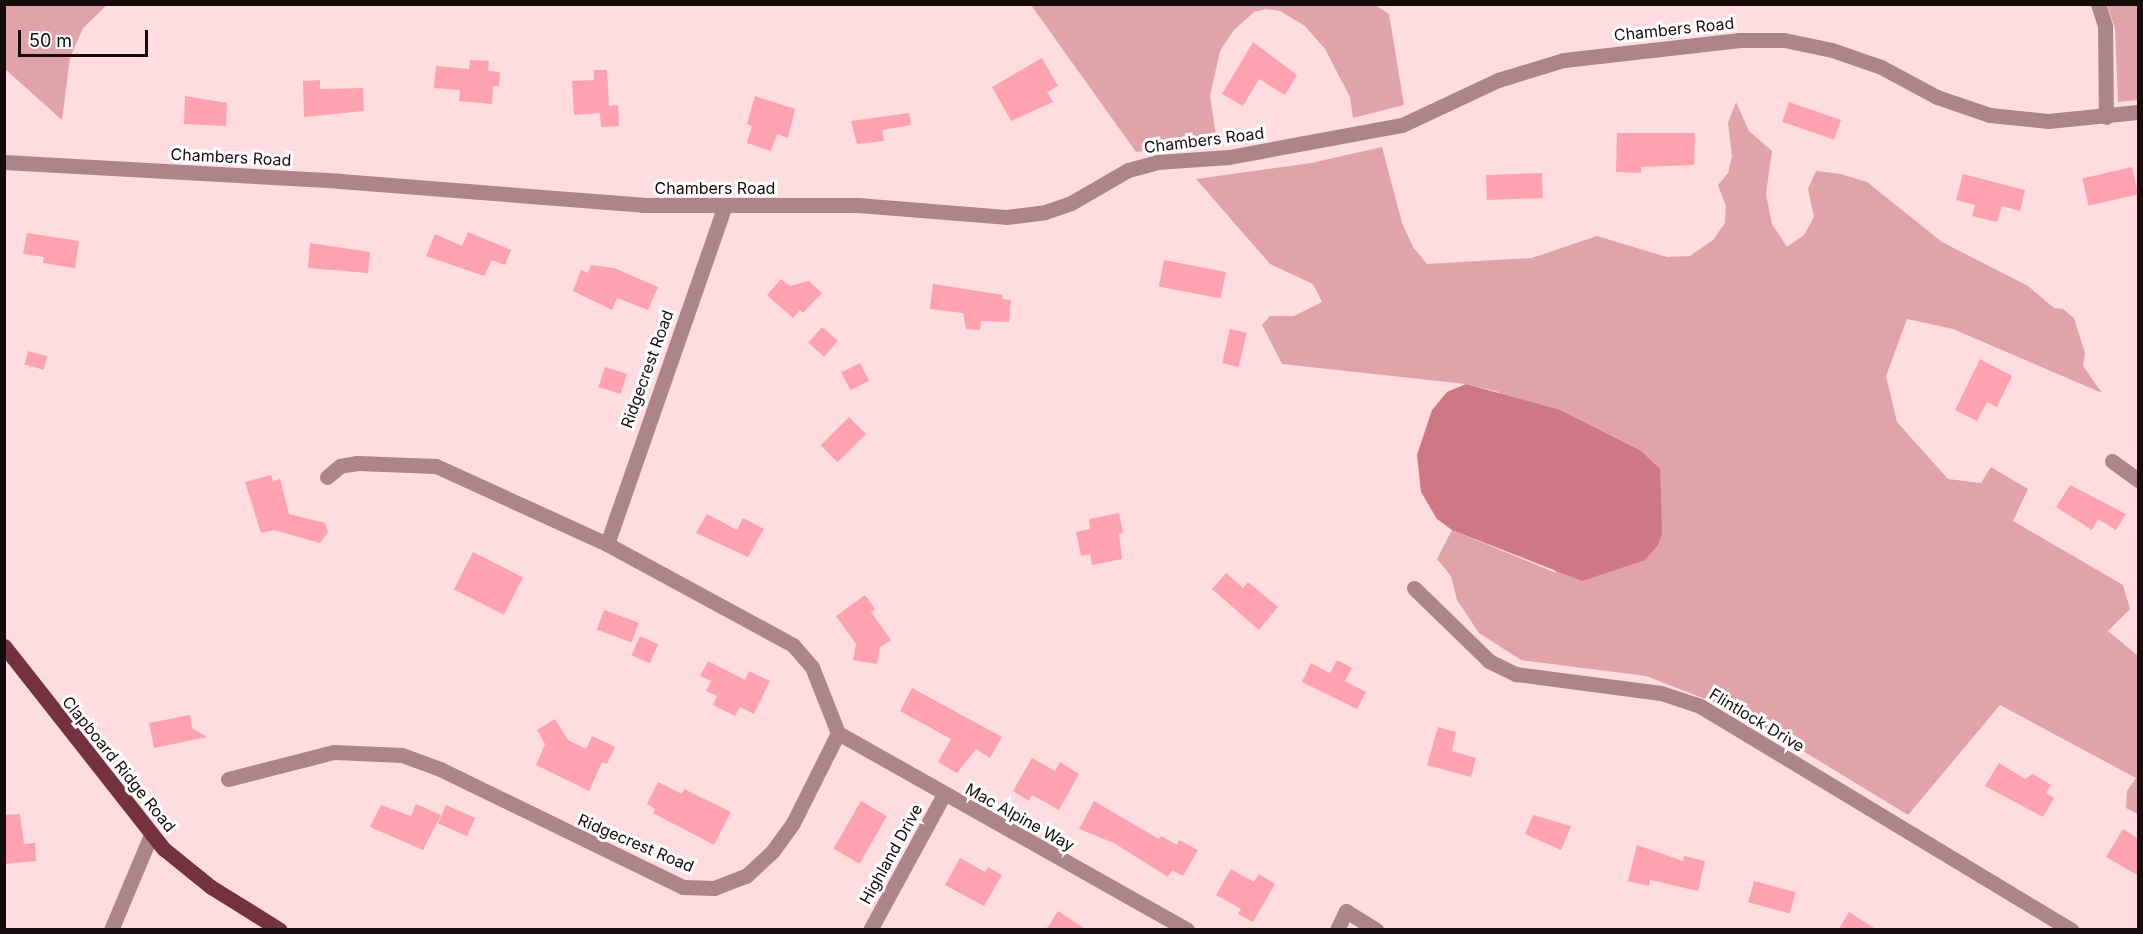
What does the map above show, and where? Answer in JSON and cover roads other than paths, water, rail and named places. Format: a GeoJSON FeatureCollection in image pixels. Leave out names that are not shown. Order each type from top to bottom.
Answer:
{"type":"FeatureCollection","features":[{"type":"Feature","properties":{"kind":"main road","name":"Clapboard Ridge Road"},"geometry":{"type":"LineString","coordinates":[[4,646],[151,835],[211,887],[280,930]]}},
{"type":"Feature","properties":{"kind":"street"},"geometry":{"type":"LineString","coordinates":[[2098,4],[2104,26],[2106,117]]}},
{"type":"Feature","properties":{"kind":"street","name":"Chambers Road"},"geometry":{"type":"LineString","coordinates":[[4,162],[724,208],[858,205],[1006,217],[1045,212],[1071,203],[1128,170],[1156,162],[1229,157],[1402,125],[1498,80],[1564,60],[1740,40],[1784,40],[1832,50],[1881,67],[1937,96],[1990,115],[2048,121],[2139,112]]}},
{"type":"Feature","properties":{"kind":"street","name":"Ridgecrest Road"},"geometry":{"type":"LineString","coordinates":[[607,544],[724,208]]}},
{"type":"Feature","properties":{"kind":"street"},"geometry":{"type":"LineString","coordinates":[[2112,461],[2139,480]]}},
{"type":"Feature","properties":{"kind":"street"},"geometry":{"type":"LineString","coordinates":[[327,477],[340,466],[357,463],[436,466],[607,544],[793,645],[812,667],[838,733]]}},
{"type":"Feature","properties":{"kind":"street","name":"Flintlock Drive"},"geometry":{"type":"LineString","coordinates":[[1414,588],[1489,661],[1516,674],[1661,693],[1700,706],[2072,930]]}},
{"type":"Feature","properties":{"kind":"street","name":"Ridgecrest Road"},"geometry":{"type":"LineString","coordinates":[[228,779],[334,752],[402,755],[440,770],[683,887],[714,888],[746,876],[772,852],[793,822],[838,733]]}},
{"type":"Feature","properties":{"kind":"street","name":"Mac Alpine Way"},"geometry":{"type":"LineString","coordinates":[[838,733],[943,796],[1187,930]]}},
{"type":"Feature","properties":{"kind":"street","name":"Highland Drive"},"geometry":{"type":"LineString","coordinates":[[870,930],[943,796]]}},
{"type":"Feature","properties":{"kind":"street"},"geometry":{"type":"LineString","coordinates":[[111,930],[151,835]]}},
{"type":"Feature","properties":{"kind":"street"},"geometry":{"type":"LineString","coordinates":[[1337,930],[1346,911],[1377,930]]}}]}
